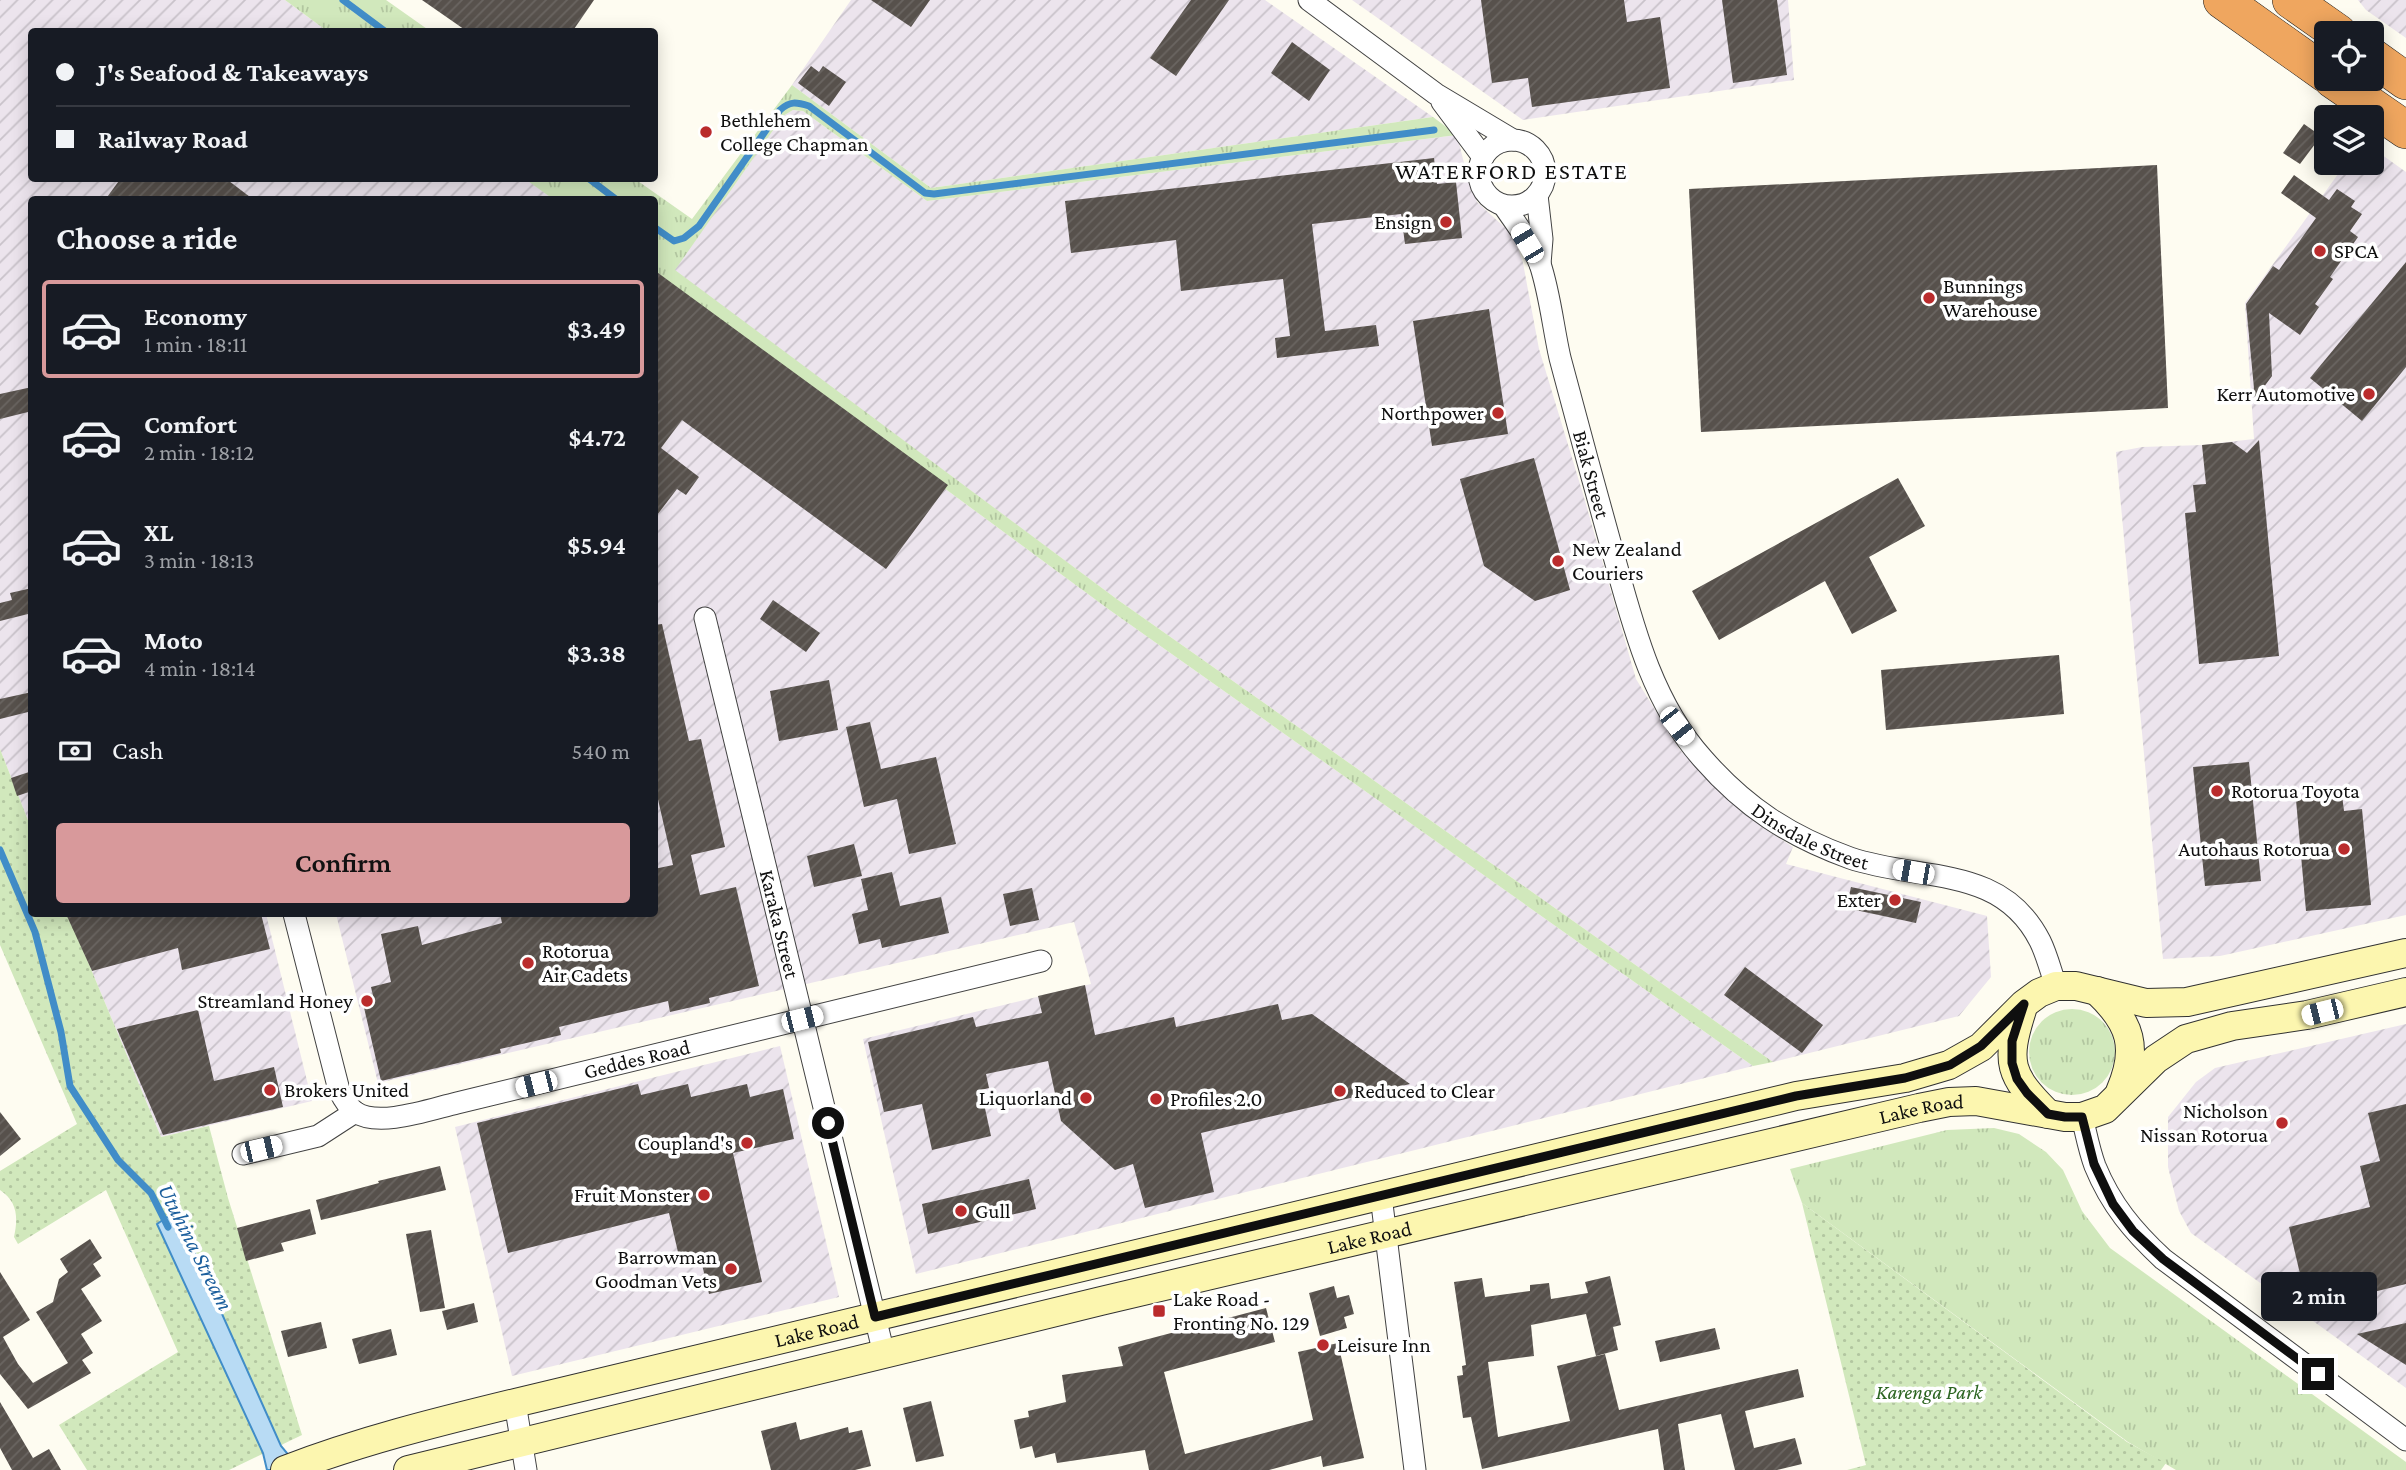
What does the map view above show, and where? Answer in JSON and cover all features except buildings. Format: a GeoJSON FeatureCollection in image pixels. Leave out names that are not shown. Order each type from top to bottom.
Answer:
{"type":"FeatureCollection","features":[{"type":"Feature","properties":{"kind":"highway"},"geometry":{"type":"LineString","coordinates":[[2222,0],[2314,66]]}},
{"type":"Feature","properties":{"kind":"highway"},"geometry":{"type":"LineString","coordinates":[[2300,3],[2323,21]]}},
{"type":"Feature","properties":{"kind":"highway"},"geometry":{"type":"LineString","coordinates":[[2384,66],[2406,81]]}},
{"type":"Feature","properties":{"kind":"highway"},"geometry":{"type":"LineString","coordinates":[[2349,91],[2406,130]]}},
{"type":"Feature","properties":{"kind":"main road"},"geometry":{"type":"LineString","coordinates":[[2406,953],[2187,1002],[2146,1003],[2076,986],[2056,986],[2039,993],[2024,1004],[2012,1041],[2012,1063],[2017,1079],[2048,1114],[2082,1117],[2105,1109],[2156,1059],[2186,1039],[2208,1031],[2307,1015],[2406,992]]}},
{"type":"Feature","properties":{"kind":"main road"},"geometry":{"type":"LineString","coordinates":[[2097,991],[2121,1018],[2130,1037],[2128,1074],[2118,1098]]}},
{"type":"Feature","properties":{"kind":"main road","name":"Lake Road"},"geometry":{"type":"LineString","coordinates":[[285,1470],[391,1434],[515,1403],[1796,1096],[1927,1073],[1950,1065],[1981,1046],[2024,1004]]}},
{"type":"Feature","properties":{"kind":"main road","name":"Lake Road"},"geometry":{"type":"LineString","coordinates":[[408,1470],[1386,1234],[1949,1102],[1976,1101],[2048,1114]]}},
{"type":"Feature","properties":{"kind":"street"},"geometry":{"type":"LineString","coordinates":[[1308,0],[1436,94],[1513,140],[1532,146],[1543,160],[1545,178],[1537,195],[1524,204],[1504,206],[1490,198],[1481,186],[1479,170],[1483,157],[1497,144],[1513,140]]}},
{"type":"Feature","properties":{"kind":"street"},"geometry":{"type":"LineString","coordinates":[[2279,42],[2300,3]]}},
{"type":"Feature","properties":{"kind":"street"},"geometry":{"type":"LineString","coordinates":[[1436,94],[1483,157]]}},
{"type":"Feature","properties":{"kind":"street","name":"Biak Street"},"geometry":{"type":"LineString","coordinates":[[1537,195],[1542,239],[1540,264],[1585,454],[1622,587],[1653,681]]}},
{"type":"Feature","properties":{"kind":"street","name":"Biak Street"},"geometry":{"type":"LineString","coordinates":[[1504,206],[1540,264]]}},
{"type":"Feature","properties":{"kind":"street","name":"Karaka Street"},"geometry":{"type":"LineString","coordinates":[[705,618],[884,1354]]}},
{"type":"Feature","properties":{"kind":"street","name":"Dinsdale Street"},"geometry":{"type":"LineString","coordinates":[[1653,681],[1677,726],[1700,755],[1730,789],[1765,817],[1795,834],[1852,858],[1972,883],[1992,890],[2010,902],[2030,924],[2041,943],[2056,986]]}},
{"type":"Feature","properties":{"kind":"street"},"geometry":{"type":"LineString","coordinates":[[243,1153],[318,1136],[355,1112],[344,1100],[333,1076],[295,917]]}},
{"type":"Feature","properties":{"kind":"street","name":"Geddes Road"},"geometry":{"type":"LineString","coordinates":[[355,1112],[385,1119],[412,1114],[1041,961]]}},
{"type":"Feature","properties":{"kind":"street"},"geometry":{"type":"LineString","coordinates":[[2082,1117],[2094,1164],[2113,1204],[2133,1231],[2163,1259],[2406,1440]]}},
{"type":"Feature","properties":{"kind":"street"},"geometry":{"type":"LineString","coordinates":[[1381,1196],[1415,1470]]}},
{"type":"Feature","properties":{"kind":"street"},"geometry":{"type":"LineString","coordinates":[[515,1403],[526,1470]]}},
{"type":"Feature","properties":{"kind":"shaded area"},"geometry":{"type":"Polygon","coordinates":[[[0,0],[285,0],[323,28],[28,28],[28,182],[530,182],[549,196],[28,196],[28,820],[0,749],[0,0]]]}},
{"type":"Feature","properties":{"kind":"shaded area"},"geometry":{"type":"Polygon","coordinates":[[[851,0],[1265,0],[1433,117],[931,188],[792,85],[851,0]]]}},
{"type":"Feature","properties":{"kind":"shaded area"},"geometry":{"type":"Polygon","coordinates":[[[1352,0],[1788,0],[1794,80],[1523,120],[1352,0]]]}},
{"type":"Feature","properties":{"kind":"shaded area"},"geometry":{"type":"Polygon","coordinates":[[[2358,0],[2406,0],[2406,38],[2384,21],[2366,10],[2358,0]]]}},
{"type":"Feature","properties":{"kind":"shaded area"},"geometry":{"type":"Polygon","coordinates":[[[793,110],[803,111],[927,201],[1457,135],[1477,202],[1514,236],[1523,263],[1539,349],[1636,679],[1680,750],[1762,827],[1793,847],[1786,864],[1987,916],[1991,977],[1959,1016],[1773,1062],[1118,600],[674,270],[783,116],[793,110]]]}},
{"type":"Feature","properties":{"kind":"shaded area"},"geometry":{"type":"Polygon","coordinates":[[[2384,156],[2406,172],[2406,915],[2220,956],[2163,959],[2116,452],[2142,447],[2202,445],[2254,439],[2245,303],[2337,175],[2384,175],[2384,156]]]}},
{"type":"Feature","properties":{"kind":"shaded area"},"geometry":{"type":"Polygon","coordinates":[[[658,277],[1111,611],[1753,1066],[916,1274],[863,1039],[1091,984],[1074,922],[378,1083],[337,917],[658,917],[658,277]]]}},
{"type":"Feature","properties":{"kind":"shaded area"},"geometry":{"type":"Polygon","coordinates":[[[69,917],[267,917],[312,1101],[161,1137],[69,917]]]}},
{"type":"Feature","properties":{"kind":"shaded area"},"geometry":{"type":"Polygon","coordinates":[[[2406,1024],[2406,1388],[2191,1233],[2179,1211],[2168,1167],[2168,1117],[2196,1082],[2215,1068],[2406,1024]]]}},
{"type":"Feature","properties":{"kind":"shaded area"},"geometry":{"type":"Polygon","coordinates":[[[780,1046],[839,1297],[512,1376],[455,1127],[780,1046]]]}},
{"type":"Feature","properties":{"kind":"green space"},"geometry":{"type":"Polygon","coordinates":[[[285,0],[386,0],[426,28],[323,28],[285,0]]]}},
{"type":"Feature","properties":{"kind":"green space"},"geometry":{"type":"Polygon","coordinates":[[[792,85],[931,188],[1433,117],[1457,135],[927,201],[803,111],[793,110],[783,116],[675,270],[1118,600],[1773,1062],[1753,1066],[1111,611],[658,277],[658,196],[549,196],[529,182],[639,182],[692,219],[792,85]]]}},
{"type":"Feature","properties":{"kind":"green space"},"geometry":{"type":"Polygon","coordinates":[[[0,749],[28,820],[28,917],[69,917],[161,1137],[209,1126],[228,1198],[302,1435],[229,1470],[87,1470],[59,1425],[178,1352],[106,1190],[18,1244],[14,1237],[15,1211],[10,1200],[0,1190],[0,1171],[77,1124],[0,945],[0,749]]]}},
{"type":"Feature","properties":{"kind":"green space"},"geometry":{"type":"Polygon","coordinates":[[[2064,1009],[2080,1009],[2103,1021],[2112,1035],[2115,1052],[2112,1069],[2103,1083],[2080,1095],[2064,1095],[2048,1088],[2036,1076],[2029,1060],[2029,1044],[2036,1028],[2048,1016],[2064,1009]]]}},
{"type":"Feature","properties":{"kind":"green space"},"geometry":{"type":"Polygon","coordinates":[[[1994,1128],[2019,1134],[2046,1152],[2063,1170],[2082,1211],[2110,1248],[2406,1462],[2406,1470],[2176,1470],[2128,1442],[1802,1203],[1790,1169],[1947,1130],[1994,1128]]]}},
{"type":"Feature","properties":{"kind":"green space","name":"Karenga Park"},"geometry":{"type":"Polygon","coordinates":[[[1802,1203],[2127,1442],[2166,1463],[2161,1470],[1847,1470],[1866,1465],[1802,1203]]]}},
{"type":"Feature","properties":{"kind":"water"},"geometry":{"type":"Polygon","coordinates":[[[176,1211],[281,1446],[301,1470],[267,1470],[263,1453],[157,1224],[176,1211]]]}},
{"type":"Feature","properties":{"kind":"waterway"},"geometry":{"type":"LineString","coordinates":[[343,0],[381,28]]}},
{"type":"Feature","properties":{"kind":"waterway"},"geometry":{"type":"LineString","coordinates":[[658,230],[674,241],[684,238],[699,226],[780,110],[793,103],[809,106],[925,193],[934,194],[1434,130]]}},
{"type":"Feature","properties":{"kind":"waterway"},"geometry":{"type":"LineString","coordinates":[[593,182],[612,196]]}},
{"type":"Feature","properties":{"kind":"waterway","name":"Utuhina Stream"},"geometry":{"type":"LineString","coordinates":[[0,850],[28,916]]}},
{"type":"Feature","properties":{"kind":"waterway","name":"Utuhina Stream"},"geometry":{"type":"LineString","coordinates":[[29,917],[61,1032],[70,1086],[118,1160],[151,1193],[168,1227]]}},
{"type":"Feature","properties":{"kind":"place","name":"Bethlehem College Chapman"},"geometry":{"type":"Point","coordinates":[706,132]}},
{"type":"Feature","properties":{"kind":"place","name":"Ensign"},"geometry":{"type":"Point","coordinates":[1446,222]}},
{"type":"Feature","properties":{"kind":"place","name":"SPCA"},"geometry":{"type":"Point","coordinates":[2320,251]}},
{"type":"Feature","properties":{"kind":"place","name":"Bunnings Warehouse"},"geometry":{"type":"Point","coordinates":[1929,298]}},
{"type":"Feature","properties":{"kind":"place","name":"Kerr Automotive"},"geometry":{"type":"Point","coordinates":[2369,394]}},
{"type":"Feature","properties":{"kind":"place","name":"Northpower"},"geometry":{"type":"Point","coordinates":[1498,413]}},
{"type":"Feature","properties":{"kind":"place","name":"New Zealand Couriers"},"geometry":{"type":"Point","coordinates":[1558,561]}},
{"type":"Feature","properties":{"kind":"place","name":"Rotorua Toyota"},"geometry":{"type":"Point","coordinates":[2217,791]}},
{"type":"Feature","properties":{"kind":"place","name":"Autohaus Rotorua"},"geometry":{"type":"Point","coordinates":[2344,849]}},
{"type":"Feature","properties":{"kind":"place","name":"Exter"},"geometry":{"type":"Point","coordinates":[1895,900]}},
{"type":"Feature","properties":{"kind":"place","name":"Rotorua Air Cadets"},"geometry":{"type":"Point","coordinates":[528,963]}},
{"type":"Feature","properties":{"kind":"place","name":"Streamland Honey"},"geometry":{"type":"Point","coordinates":[367,1001]}},
{"type":"Feature","properties":{"kind":"place","name":"Brokers United"},"geometry":{"type":"Point","coordinates":[270,1090]}},
{"type":"Feature","properties":{"kind":"place","name":"Reduced to Clear"},"geometry":{"type":"Point","coordinates":[1340,1091]}},
{"type":"Feature","properties":{"kind":"place","name":"Liquorland"},"geometry":{"type":"Point","coordinates":[1086,1098]}},
{"type":"Feature","properties":{"kind":"place","name":"Profiles 2.0"},"geometry":{"type":"Point","coordinates":[1156,1099]}},
{"type":"Feature","properties":{"kind":"place","name":"Nicholson Nissan Rotorua"},"geometry":{"type":"Point","coordinates":[2282,1123]}},
{"type":"Feature","properties":{"kind":"place","name":"Coupland's"},"geometry":{"type":"Point","coordinates":[747,1143]}},
{"type":"Feature","properties":{"kind":"place","name":"Fruit Monster"},"geometry":{"type":"Point","coordinates":[704,1195]}},
{"type":"Feature","properties":{"kind":"place","name":"Gull"},"geometry":{"type":"Point","coordinates":[961,1211]}},
{"type":"Feature","properties":{"kind":"place","name":"Barrowman Goodman Vets"},"geometry":{"type":"Point","coordinates":[731,1269]}},
{"type":"Feature","properties":{"kind":"place","name":"Lake Road - Fronting No. 129"},"geometry":{"type":"Point","coordinates":[1159,1311]}},
{"type":"Feature","properties":{"kind":"place","name":"Leisure Inn"},"geometry":{"type":"Point","coordinates":[1323,1345]}},
{"type":"Feature","properties":{"kind":"district","name":"WATERFORD ESTATE"},"geometry":{"type":"Point","coordinates":[1512,171]}},
{"type":"Feature","properties":{"kind":"route"},"geometry":{"type":"LineString","coordinates":[[828,1123],[875,1317],[1796,1096],[1927,1073],[1950,1065],[1981,1046],[2024,1004],[2012,1041],[2012,1063],[2017,1079],[2048,1114],[2082,1117],[2094,1164],[2113,1204],[2133,1231],[2163,1259],[2318,1374]]}}]}
